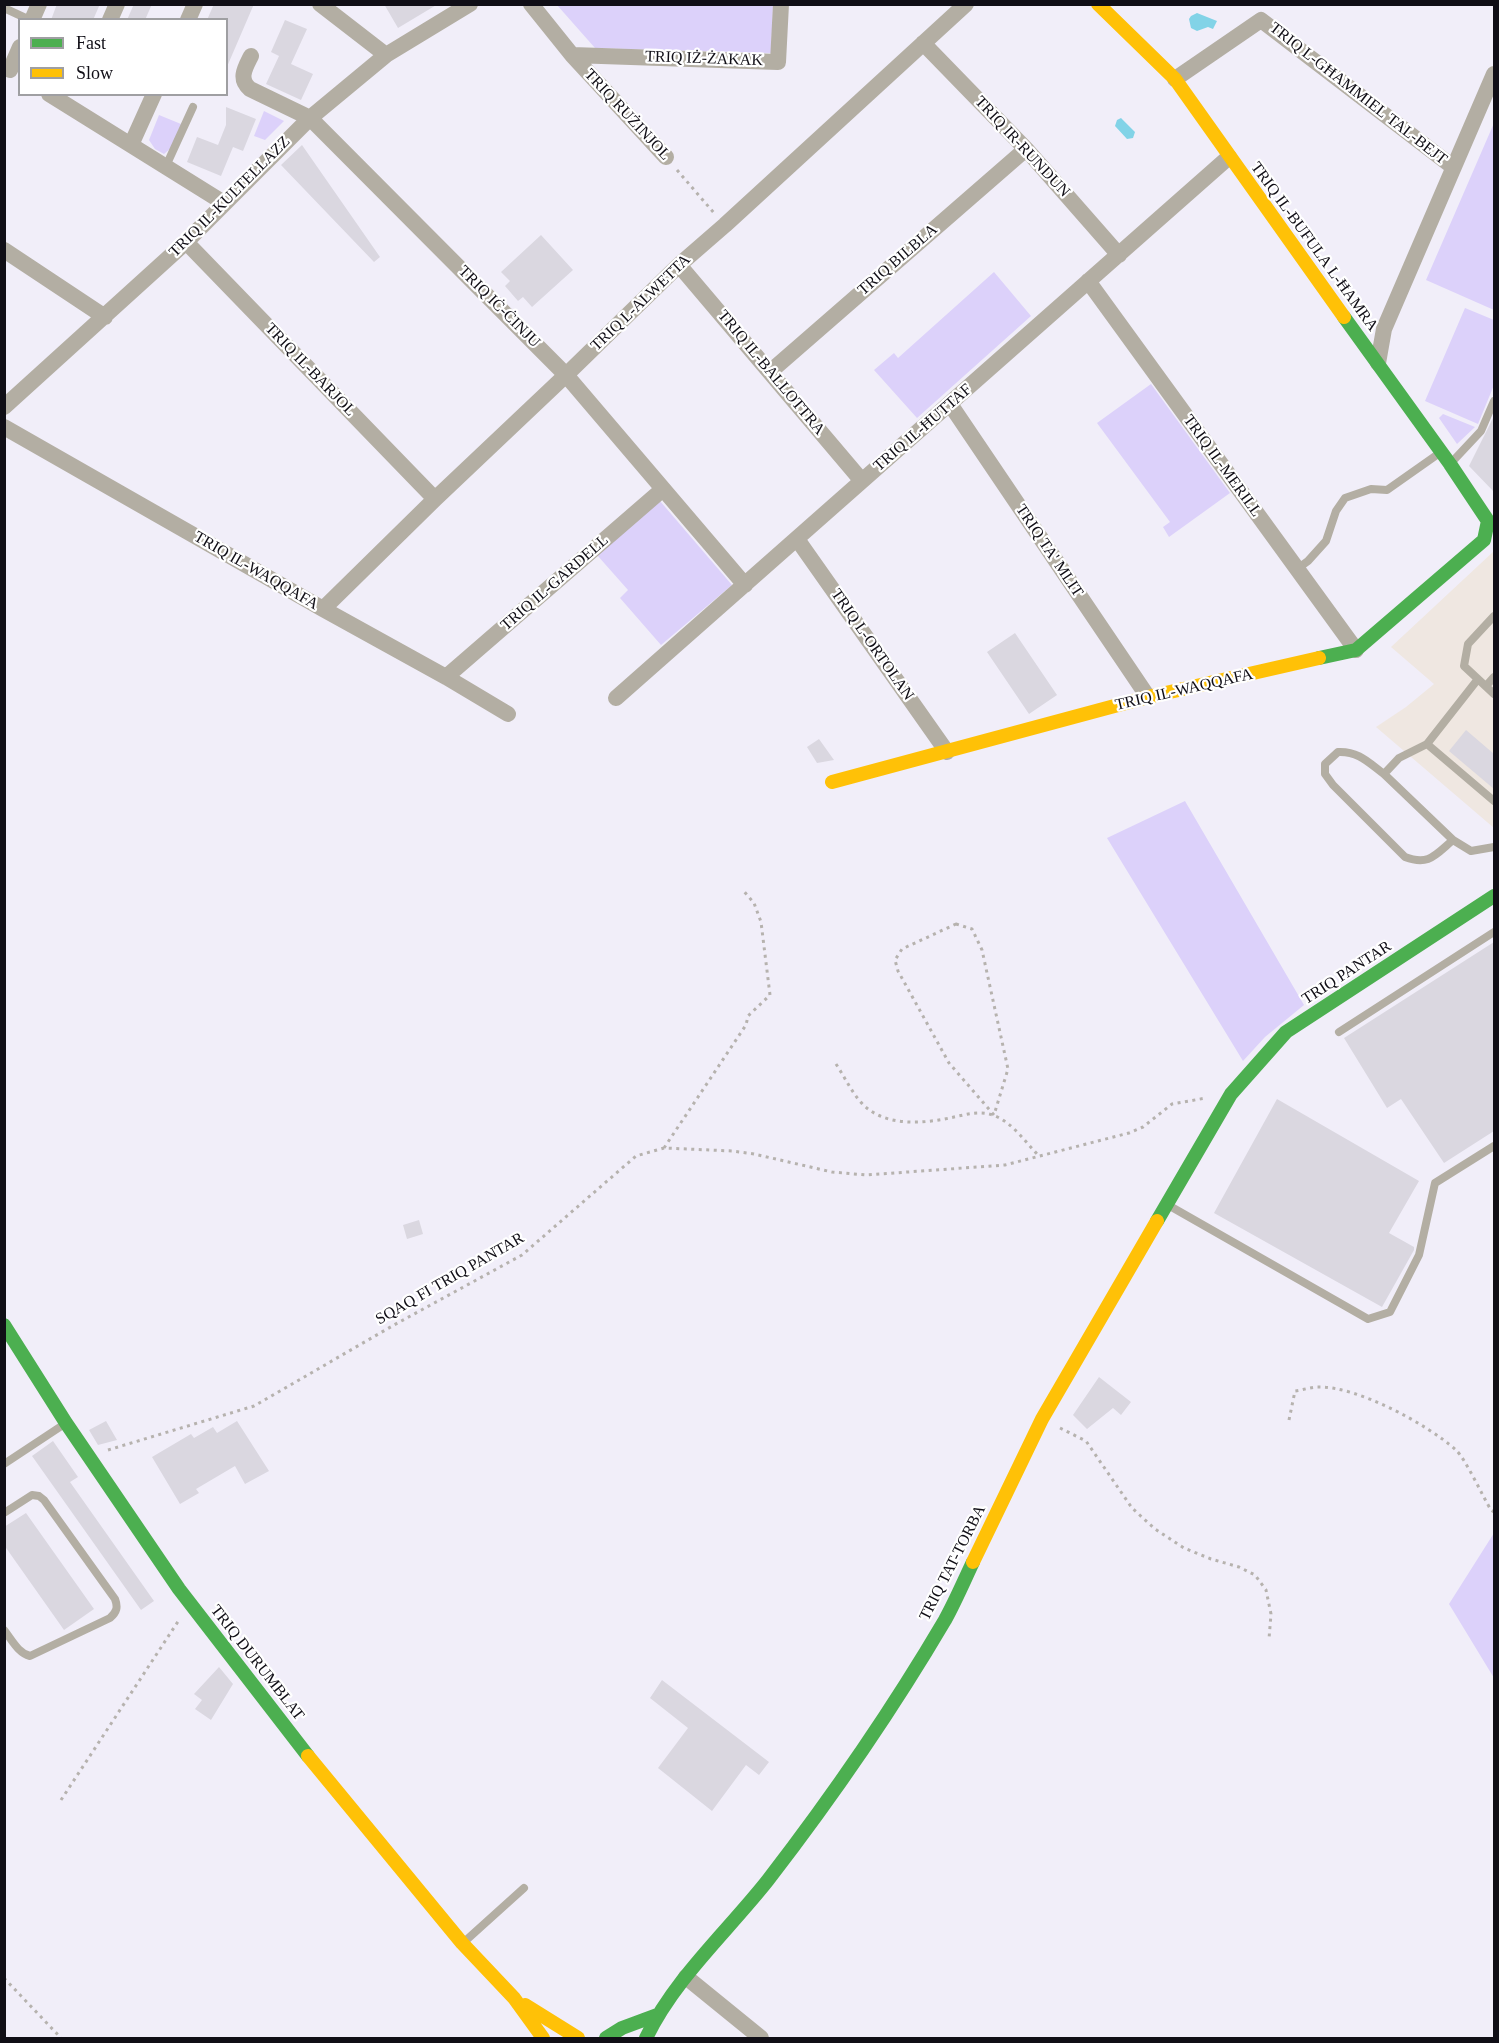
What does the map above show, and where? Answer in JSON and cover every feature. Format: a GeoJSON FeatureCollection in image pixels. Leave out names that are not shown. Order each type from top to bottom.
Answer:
{"type":"FeatureCollection","features":[{"type":"Feature","properties":{"kind":"street"},"geometry":{"type":"LineString","coordinates":[[32,18],[39,4]]}},
{"type":"Feature","properties":{"kind":"street"},"geometry":{"type":"LineString","coordinates":[[111,18],[117,4]]}},
{"type":"Feature","properties":{"kind":"street"},"geometry":{"type":"LineString","coordinates":[[189,18],[195,4]]}},
{"type":"Feature","properties":{"kind":"street","name":"TRIQ IL-KULTELLAZZ"},"geometry":{"type":"LineString","coordinates":[[4,407],[186,242],[310,118],[386,55],[470,4]]}},
{"type":"Feature","properties":{"kind":"street","name":"TRIQ RUŻINJOL"},"geometry":{"type":"LineString","coordinates":[[531,4],[572,55],[666,157]]}},
{"type":"Feature","properties":{"kind":"street","name":"TRIQ IŻ-ŻAKAK"},"geometry":{"type":"LineString","coordinates":[[572,55],[778,62],[781,4]]}},
{"type":"Feature","properties":{"kind":"street","name":"TRIQ L-ALWETTA"},"geometry":{"type":"LineString","coordinates":[[322,609],[679,265],[966,4]]}},
{"type":"Feature","properties":{"kind":"street","name":"TRIQ IL-BUFULA L-ĦAMRA"},"geometry":{"type":"LineString","coordinates":[[1098,4],[1175,79],[1442,451],[1488,521]]}},
{"type":"Feature","properties":{"kind":"street"},"geometry":{"type":"LineString","coordinates":[[327,6],[386,55]]}},
{"type":"Feature","properties":{"kind":"street","name":"TRIQ L-GĦAMMIEL TAL-BEJT"},"geometry":{"type":"LineString","coordinates":[[1175,79],[1261,20],[1453,167]]}},
{"type":"Feature","properties":{"kind":"street","name":"TRIQ IR-RUNDUN"},"geometry":{"type":"LineString","coordinates":[[923,43],[1026,149],[1119,255]]}},
{"type":"Feature","properties":{"kind":"street"},"geometry":{"type":"LineString","coordinates":[[11,71],[18,53]]}},
{"type":"Feature","properties":{"kind":"street","name":"TRIQ IĊ-ĊINJU"},"geometry":{"type":"LineString","coordinates":[[251,56],[244,72],[245,85],[310,118],[566,375],[745,585]]}},
{"type":"Feature","properties":{"kind":"street"},"geometry":{"type":"LineString","coordinates":[[1378,363],[1384,328],[1494,74]]}},
{"type":"Feature","properties":{"kind":"street"},"geometry":{"type":"LineString","coordinates":[[56,96],[74,101],[131,145],[224,203]]}},
{"type":"Feature","properties":{"kind":"street"},"geometry":{"type":"LineString","coordinates":[[131,145],[153,96]]}},
{"type":"Feature","properties":{"kind":"street","name":"TRIQ BILBLA"},"geometry":{"type":"LineString","coordinates":[[771,371],[1026,149]]}},
{"type":"Feature","properties":{"kind":"street","name":"TRIQ IL-ĦUTTAF"},"geometry":{"type":"LineString","coordinates":[[616,698],[1229,157]]}},
{"type":"Feature","properties":{"kind":"street","name":"TRIQ IL-BARJOL"},"geometry":{"type":"LineString","coordinates":[[186,242],[435,499]]}},
{"type":"Feature","properties":{"kind":"street"},"geometry":{"type":"LineString","coordinates":[[4,250],[105,317]]}},
{"type":"Feature","properties":{"kind":"street","name":"TRIQ IL-BALLOTTRA"},"geometry":{"type":"LineString","coordinates":[[679,265],[862,481]]}},
{"type":"Feature","properties":{"kind":"street","name":"TRIQ IL-MERILL"},"geometry":{"type":"LineString","coordinates":[[1088,281],[1356,650]]}},
{"type":"Feature","properties":{"kind":"street"},"geometry":{"type":"LineString","coordinates":[[1354,331],[1384,328]]}},
{"type":"Feature","properties":{"kind":"street","name":"TRIQ TA' MLIT"},"geometry":{"type":"LineString","coordinates":[[950,404],[1148,697]]}},
{"type":"Feature","properties":{"kind":"street","name":"TRIQ IL-WAQQAFA"},"geometry":{"type":"LineString","coordinates":[[4,427],[508,714]]}},
{"type":"Feature","properties":{"kind":"street","name":"TRIQ IL-GARDELL"},"geometry":{"type":"LineString","coordinates":[[446,677],[663,489]]}},
{"type":"Feature","properties":{"kind":"street","name":"TRIQ IL-WAQQAFA"},"geometry":{"type":"LineString","coordinates":[[832,782],[1148,697],[1356,650],[1484,540],[1488,521]]}},
{"type":"Feature","properties":{"kind":"street","name":"TRIQ L-ORTOLAN"},"geometry":{"type":"LineString","coordinates":[[796,539],[947,752]]}},
{"type":"Feature","properties":{"kind":"street","name":"TRIQ PANTAR"},"geometry":{"type":"LineString","coordinates":[[1231,1094],[1286,1032],[1494,896]]}},
{"type":"Feature","properties":{"kind":"street","name":"TRIQ TAT-TORBA"},"geometry":{"type":"LineString","coordinates":[[646,2038],[657,2015],[766,1881],[850,1770],[899,1695],[946,1618],[1042,1419],[1231,1094]]}},
{"type":"Feature","properties":{"kind":"street","name":"TRIQ DURUMBLAT"},"geometry":{"type":"LineString","coordinates":[[7,1332],[66,1423],[190,1603],[318,1768],[462,1943],[514,1998],[543,2038]]}},
{"type":"Feature","properties":{"kind":"street"},"geometry":{"type":"LineString","coordinates":[[686,1977],[761,2038]]}},
{"type":"Feature","properties":{"kind":"street","name":"TRIQ DURUMBLAT"},"geometry":{"type":"LineString","coordinates":[[514,1998],[578,2038]]}},
{"type":"Feature","properties":{"kind":"street"},"geometry":{"type":"LineString","coordinates":[[656,2038],[669,2000]]}},
{"type":"Feature","properties":{"kind":"street"},"geometry":{"type":"LineString","coordinates":[[606,2038],[622,2028],[657,2015]]}},
{"type":"Feature","properties":{"kind":"lane"},"geometry":{"type":"LineString","coordinates":[[4,8],[26,18]]}},
{"type":"Feature","properties":{"kind":"lane"},"geometry":{"type":"LineString","coordinates":[[166,166],[193,107]]}},
{"type":"Feature","properties":{"kind":"lane"},"geometry":{"type":"LineString","coordinates":[[1450,464],[1480,431],[1494,401]]}},
{"type":"Feature","properties":{"kind":"lane"},"geometry":{"type":"LineString","coordinates":[[1297,569],[1308,561],[1326,541],[1336,511],[1346,498],[1371,489],[1387,489],[1442,451]]}},
{"type":"Feature","properties":{"kind":"lane"},"geometry":{"type":"LineString","coordinates":[[1494,616],[1468,644],[1464,666],[1494,694]]}},
{"type":"Feature","properties":{"kind":"lane"},"geometry":{"type":"LineString","coordinates":[[1486,686],[1494,677]]}},
{"type":"Feature","properties":{"kind":"lane"},"geometry":{"type":"LineString","coordinates":[[1384,774],[1399,758],[1426,744],[1478,679]]}},
{"type":"Feature","properties":{"kind":"lane"},"geometry":{"type":"LineString","coordinates":[[1426,744],[1494,801]]}},
{"type":"Feature","properties":{"kind":"lane"},"geometry":{"type":"LineString","coordinates":[[1453,840],[1428,861],[1417,862],[1405,857],[1333,785],[1325,774],[1325,764],[1338,752],[1349,751],[1358,755],[1384,774],[1453,840],[1471,851],[1494,847]]}},
{"type":"Feature","properties":{"kind":"lane"},"geometry":{"type":"LineString","coordinates":[[1339,1032],[1494,932]]}},
{"type":"Feature","properties":{"kind":"lane"},"geometry":{"type":"LineString","coordinates":[[1167,1204],[1368,1319],[1390,1312],[1419,1256],[1435,1182],[1494,1146]]}},
{"type":"Feature","properties":{"kind":"lane"},"geometry":{"type":"LineString","coordinates":[[4,1464],[66,1423]]}},
{"type":"Feature","properties":{"kind":"lane"},"geometry":{"type":"LineString","coordinates":[[4,1513],[32,1495],[44,1500],[115,1599],[117,1606],[110,1618],[30,1656],[19,1650],[4,1630]]}},
{"type":"Feature","properties":{"kind":"lane"},"geometry":{"type":"LineString","coordinates":[[462,1943],[524,1888]]}},
{"type":"Feature","properties":{"kind":"path","name":"TRIQ RUŻINJOL"},"geometry":{"type":"LineString","coordinates":[[666,157],[725,225]]}},
{"type":"Feature","properties":{"kind":"path"},"geometry":{"type":"LineString","coordinates":[[664,1148],[746,1025],[748,1016],[771,995],[761,922],[754,903],[742,889]]}},
{"type":"Feature","properties":{"kind":"path"},"geometry":{"type":"LineString","coordinates":[[994,1115],[1008,1069],[982,950],[972,928],[956,924],[902,949],[895,960],[897,971],[949,1063],[994,1115],[1005,1121],[1039,1156]]}},
{"type":"Feature","properties":{"kind":"path"},"geometry":{"type":"LineString","coordinates":[[836,1064],[860,1101],[871,1111],[887,1118],[924,1123],[974,1113],[994,1115]]}},
{"type":"Feature","properties":{"kind":"path","name":"SQAQ FI TRIQ PANTAR"},"geometry":{"type":"LineString","coordinates":[[89,1455],[254,1406],[394,1325],[522,1255],[636,1156],[664,1148],[754,1154],[832,1172],[866,1175],[1005,1165],[1129,1133],[1143,1127],[1172,1104],[1231,1094]]}},
{"type":"Feature","properties":{"kind":"path"},"geometry":{"type":"LineString","coordinates":[[1289,1420],[1295,1391],[1318,1387],[1371,1398],[1420,1425],[1458,1451],[1494,1512]]}},
{"type":"Feature","properties":{"kind":"path"},"geometry":{"type":"LineString","coordinates":[[1042,1419],[1086,1441],[1132,1508],[1155,1529],[1184,1548],[1255,1575],[1266,1590],[1270,1614],[1269,1639]]}},
{"type":"Feature","properties":{"kind":"path"},"geometry":{"type":"LineString","coordinates":[[61,1800],[190,1603]]}},
{"type":"Feature","properties":{"kind":"path"},"geometry":{"type":"LineString","coordinates":[[4,1978],[61,2038]]}},
{"type":"Feature","properties":{"kind":"shaded area"},"geometry":{"type":"Polygon","coordinates":[[[557,5],[773,5],[771,53],[595,48],[557,5]]]}},
{"type":"Feature","properties":{"kind":"shaded area"},"geometry":{"type":"Polygon","coordinates":[[[264,111],[284,121],[265,140],[254,136],[264,111]]]}},
{"type":"Feature","properties":{"kind":"shaded area"},"geometry":{"type":"Polygon","coordinates":[[[159,115],[181,124],[171,148],[164,154],[155,149],[149,140],[159,115]]]}},
{"type":"Feature","properties":{"kind":"shaded area"},"geometry":{"type":"Polygon","coordinates":[[[1494,123],[1494,310],[1426,280],[1494,123]]]}},
{"type":"Feature","properties":{"kind":"shaded area"},"geometry":{"type":"Polygon","coordinates":[[[994,272],[1031,316],[917,418],[874,370],[894,353],[898,358],[994,272]]]}},
{"type":"Feature","properties":{"kind":"shaded area"},"geometry":{"type":"Polygon","coordinates":[[[1465,308],[1494,320],[1494,385],[1478,424],[1425,401],[1465,308]]]}},
{"type":"Feature","properties":{"kind":"shaded area"},"geometry":{"type":"Polygon","coordinates":[[[1151,384],[1230,493],[1169,537],[1163,527],[1170,522],[1097,423],[1151,384]]]}},
{"type":"Feature","properties":{"kind":"shaded area"},"geometry":{"type":"Polygon","coordinates":[[[1443,414],[1475,427],[1457,444],[1439,418],[1443,414]]]}},
{"type":"Feature","properties":{"kind":"shaded area"},"geometry":{"type":"Polygon","coordinates":[[[660,501],[732,585],[661,645],[620,598],[628,590],[597,555],[660,501]]]}},
{"type":"Feature","properties":{"kind":"shaded area"},"geometry":{"type":"Polygon","coordinates":[[[1494,551],[1494,828],[1376,727],[1406,707],[1434,684],[1391,647],[1494,551]]]}},
{"type":"Feature","properties":{"kind":"shaded area"},"geometry":{"type":"Polygon","coordinates":[[[1185,801],[1304,1005],[1265,1037],[1243,1061],[1107,838],[1185,801]]]}},
{"type":"Feature","properties":{"kind":"shaded area"},"geometry":{"type":"Polygon","coordinates":[[[1494,1533],[1494,1678],[1449,1604],[1494,1533]]]}},
{"type":"Feature","properties":{"kind":"water"},"geometry":{"type":"Polygon","coordinates":[[[1197,13],[1217,21],[1213,29],[1208,27],[1197,31],[1191,28],[1189,19],[1197,13]]]}},
{"type":"Feature","properties":{"kind":"water"},"geometry":{"type":"Polygon","coordinates":[[[1121,118],[1135,132],[1133,138],[1127,139],[1115,126],[1117,120],[1121,118]]]}},
{"type":"Feature","properties":{"kind":"building"},"geometry":{"type":"Polygon","coordinates":[[[57,4],[100,4],[94,18],[52,18],[57,4]]]}},
{"type":"Feature","properties":{"kind":"building"},"geometry":{"type":"Polygon","coordinates":[[[134,4],[152,4],[146,18],[128,18],[134,4]]]}},
{"type":"Feature","properties":{"kind":"building"},"geometry":{"type":"Polygon","coordinates":[[[214,4],[254,4],[228,64],[228,18],[208,18],[214,4]]]}},
{"type":"Feature","properties":{"kind":"building"},"geometry":{"type":"Polygon","coordinates":[[[384,4],[438,4],[398,28],[384,4]]]}},
{"type":"Feature","properties":{"kind":"building"},"geometry":{"type":"Polygon","coordinates":[[[285,20],[307,29],[291,64],[313,74],[301,100],[266,84],[279,56],[271,52],[285,20]]]}},
{"type":"Feature","properties":{"kind":"building"},"geometry":{"type":"Polygon","coordinates":[[[226,107],[256,119],[243,151],[233,147],[221,176],[187,162],[197,137],[218,145],[226,125],[226,107]]]}},
{"type":"Feature","properties":{"kind":"building"},"geometry":{"type":"Polygon","coordinates":[[[302,145],[380,257],[374,262],[281,165],[302,145]]]}},
{"type":"Feature","properties":{"kind":"building"},"geometry":{"type":"Polygon","coordinates":[[[541,235],[573,270],[532,307],[523,297],[518,301],[505,286],[510,281],[501,272],[541,235]]]}},
{"type":"Feature","properties":{"kind":"building"},"geometry":{"type":"Polygon","coordinates":[[[1494,416],[1494,492],[1469,466],[1494,416]]]}},
{"type":"Feature","properties":{"kind":"building"},"geometry":{"type":"Polygon","coordinates":[[[1015,633],[1057,695],[1029,714],[987,652],[1015,633]]]}},
{"type":"Feature","properties":{"kind":"building"},"geometry":{"type":"Polygon","coordinates":[[[1466,730],[1494,754],[1494,789],[1449,751],[1466,730]]]}},
{"type":"Feature","properties":{"kind":"building"},"geometry":{"type":"Polygon","coordinates":[[[819,739],[834,760],[817,763],[807,747],[819,739]]]}},
{"type":"Feature","properties":{"kind":"building"},"geometry":{"type":"Polygon","coordinates":[[[1494,942],[1494,1131],[1444,1163],[1401,1099],[1387,1108],[1344,1038],[1494,942]]]}},
{"type":"Feature","properties":{"kind":"building"},"geometry":{"type":"Polygon","coordinates":[[[1277,1099],[1419,1181],[1389,1233],[1414,1247],[1414,1250],[1382,1307],[1214,1213],[1277,1099]]]}},
{"type":"Feature","properties":{"kind":"building"},"geometry":{"type":"Polygon","coordinates":[[[419,1220],[423,1234],[407,1239],[403,1225],[419,1220]]]}},
{"type":"Feature","properties":{"kind":"building"},"geometry":{"type":"Polygon","coordinates":[[[1099,1377],[1131,1402],[1121,1415],[1113,1408],[1087,1429],[1073,1415],[1099,1377]]]}},
{"type":"Feature","properties":{"kind":"building"},"geometry":{"type":"Polygon","coordinates":[[[106,1421],[117,1440],[98,1445],[89,1430],[106,1421]]]}},
{"type":"Feature","properties":{"kind":"building"},"geometry":{"type":"Polygon","coordinates":[[[237,1421],[269,1471],[245,1484],[235,1466],[196,1489],[199,1493],[180,1504],[152,1457],[191,1434],[194,1438],[213,1427],[217,1433],[237,1421]]]}},
{"type":"Feature","properties":{"kind":"building"},"geometry":{"type":"Polygon","coordinates":[[[53,1441],[78,1477],[70,1482],[154,1601],[141,1610],[32,1456],[53,1441]]]}},
{"type":"Feature","properties":{"kind":"building"},"geometry":{"type":"Polygon","coordinates":[[[26,1513],[94,1609],[64,1630],[4,1545],[4,1527],[26,1513]]]}},
{"type":"Feature","properties":{"kind":"building"},"geometry":{"type":"Polygon","coordinates":[[[219,1667],[233,1684],[211,1720],[195,1709],[202,1700],[194,1694],[219,1667]]]}},
{"type":"Feature","properties":{"kind":"building"},"geometry":{"type":"Polygon","coordinates":[[[662,1680],[769,1762],[759,1775],[746,1765],[712,1811],[658,1768],[688,1728],[650,1698],[662,1680]]]}},
{"type":"Feature","properties":{"kind":"traffic: fast"},"geometry":{"type":"LineString","coordinates":[[1319,658],[1356,650],[1484,540],[1488,521],[1450,464],[1344,317]]}},
{"type":"Feature","properties":{"kind":"traffic: fast"},"geometry":{"type":"LineString","coordinates":[[1157,1221],[1231,1094],[1286,1032],[1494,896]]}},
{"type":"Feature","properties":{"kind":"traffic: fast"},"geometry":{"type":"LineString","coordinates":[[4,1325],[66,1423],[179,1589],[308,1756]]}},
{"type":"Feature","properties":{"kind":"traffic: fast"},"geometry":{"type":"LineString","coordinates":[[646,2038],[658,2016],[687,1975],[768,1880],[861,1753],[945,1620],[973,1562]]}},
{"type":"Feature","properties":{"kind":"traffic: fast"},"geometry":{"type":"LineString","coordinates":[[606,2038],[622,2028],[657,2015]]}},
{"type":"Feature","properties":{"kind":"traffic: slow"},"geometry":{"type":"LineString","coordinates":[[1098,4],[1175,79],[1344,317]]}},
{"type":"Feature","properties":{"kind":"traffic: slow"},"geometry":{"type":"LineString","coordinates":[[832,782],[1148,697],[1319,658]]}},
{"type":"Feature","properties":{"kind":"traffic: slow"},"geometry":{"type":"LineString","coordinates":[[973,1562],[1042,1419],[1157,1221]]}},
{"type":"Feature","properties":{"kind":"traffic: slow"},"geometry":{"type":"LineString","coordinates":[[308,1756],[462,1943],[514,1998],[543,2038]]}},
{"type":"Feature","properties":{"kind":"traffic: slow"},"geometry":{"type":"LineString","coordinates":[[525,2005],[578,2038]]}}]}
